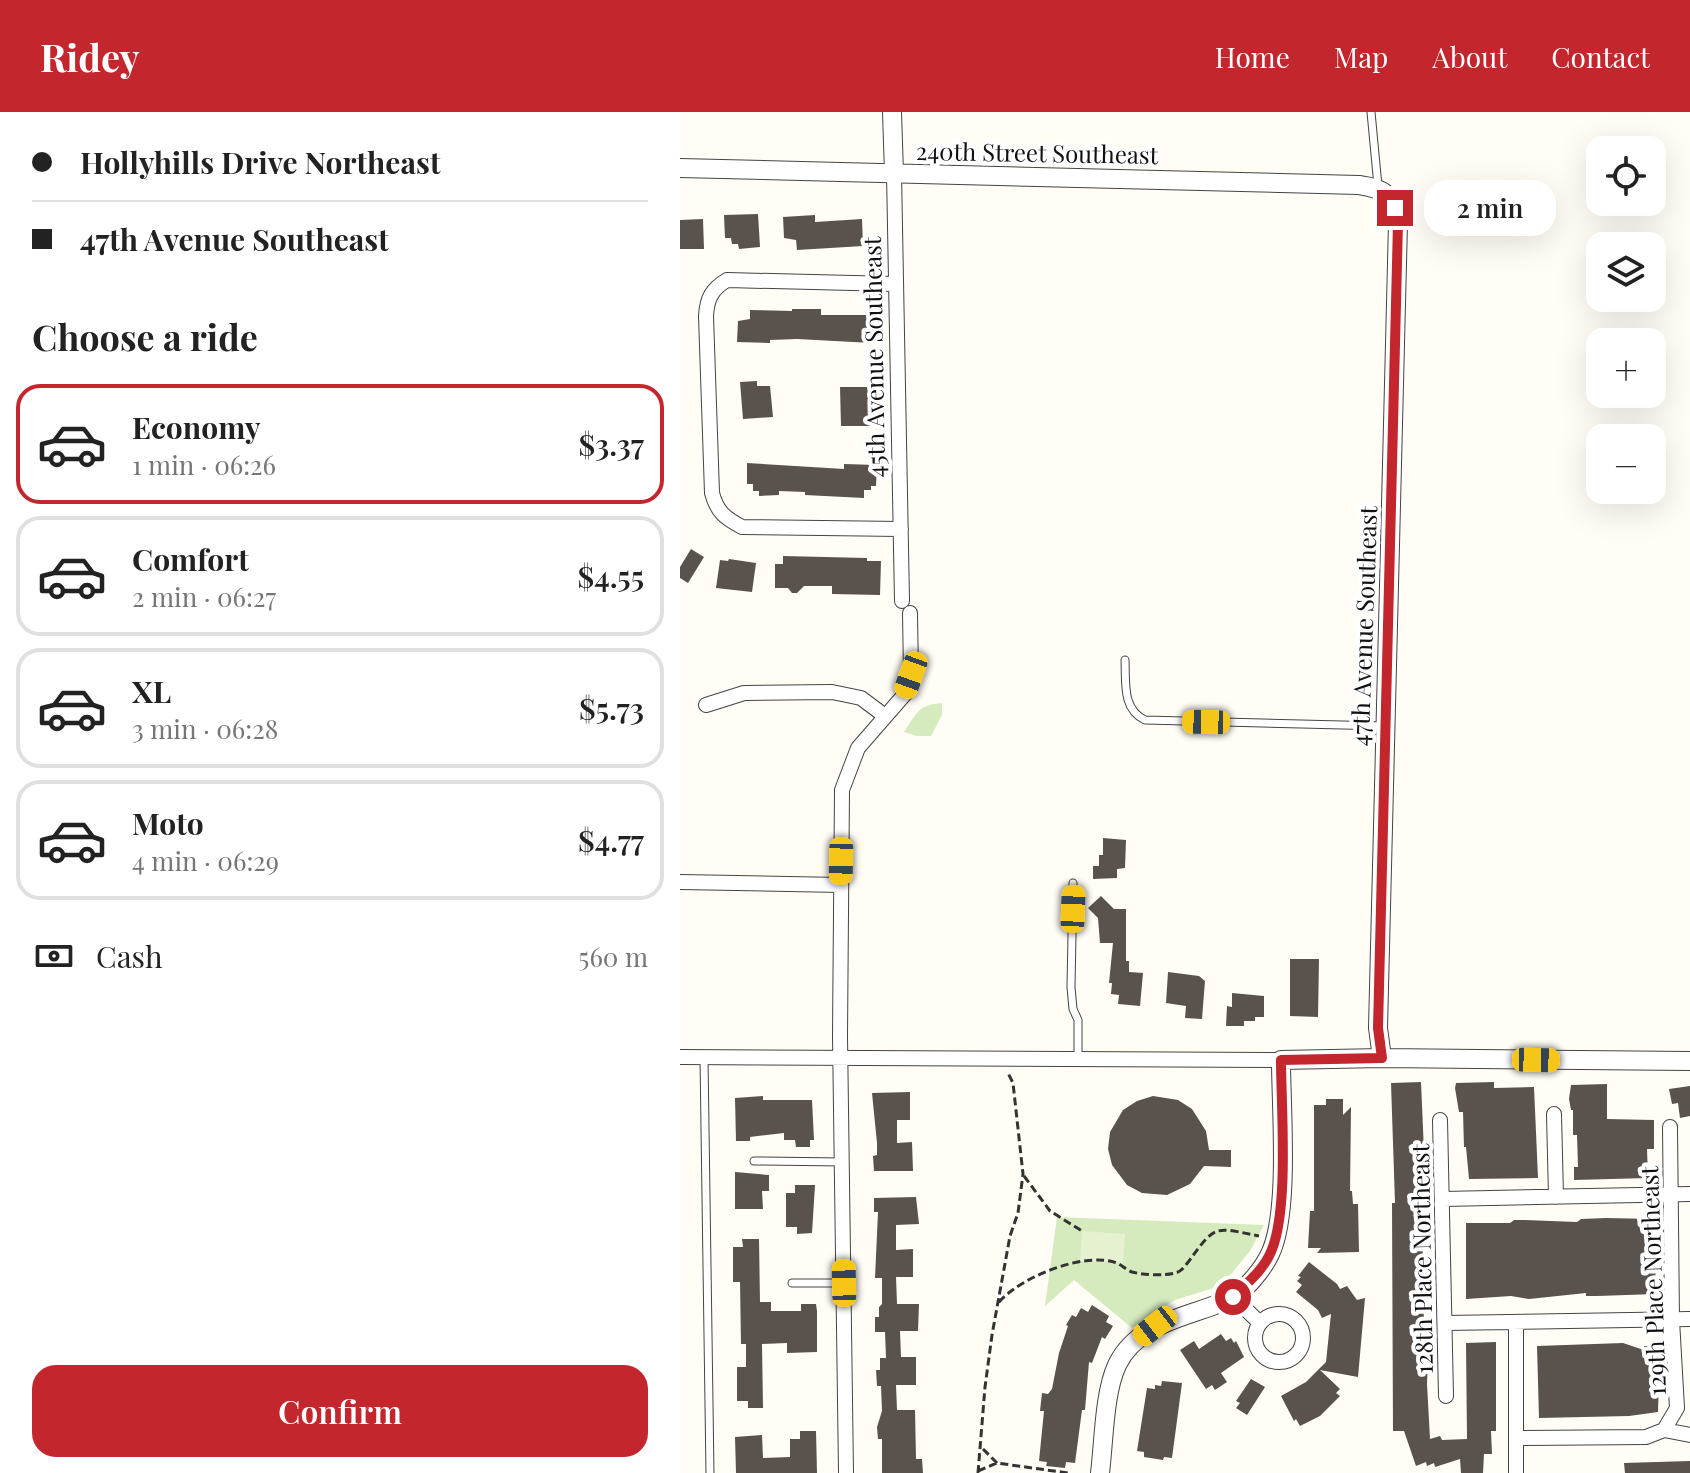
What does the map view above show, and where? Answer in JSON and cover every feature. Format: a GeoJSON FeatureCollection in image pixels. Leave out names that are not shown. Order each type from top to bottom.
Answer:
{"type":"FeatureCollection","features":[{"type":"Feature","properties":{"kind":"street","name":"45th Avenue Southeast"},"geometry":{"type":"LineString","coordinates":[[846,1473],[841,1059],[842,790],[858,748],[903,698],[911,675],[901,529],[892,112]]}},
{"type":"Feature","properties":{"kind":"street","name":"240th Street Southeast"},"geometry":{"type":"LineString","coordinates":[[680,168],[1317,184],[1384,192]]}},
{"type":"Feature","properties":{"kind":"street","name":"47th Avenue Southeast"},"geometry":{"type":"LineString","coordinates":[[1382,1058],[1378,1028],[1398,223],[1384,192]]}},
{"type":"Feature","properties":{"kind":"street"},"geometry":{"type":"LineString","coordinates":[[894,284],[727,280],[715,287],[707,301],[706,316],[712,493],[715,507],[724,517],[742,527],[901,529]]}},
{"type":"Feature","properties":{"kind":"street"},"geometry":{"type":"LineString","coordinates":[[706,705],[744,693],[832,692],[861,698],[885,716]]}},
{"type":"Feature","properties":{"kind":"street"},"geometry":{"type":"LineString","coordinates":[[680,882],[841,885]]}},
{"type":"Feature","properties":{"kind":"street"},"geometry":{"type":"LineString","coordinates":[[680,1057],[1690,1061]]}},
{"type":"Feature","properties":{"kind":"street"},"geometry":{"type":"LineString","coordinates":[[1100,1473],[1111,1385],[1118,1364],[1132,1344],[1155,1326],[1233,1297],[1261,1269],[1271,1252],[1281,1207],[1281,1060]]}},
{"type":"Feature","properties":{"kind":"street"},"geometry":{"type":"LineString","coordinates":[[1554,1114],[1556,1197]]}},
{"type":"Feature","properties":{"kind":"street","name":"128th Place Northeast"},"geometry":{"type":"LineString","coordinates":[[1440,1120],[1446,1396]]}},
{"type":"Feature","properties":{"kind":"street","name":"129th Place Northeast"},"geometry":{"type":"LineString","coordinates":[[1664,1430],[1677,1408],[1672,1320],[1670,1127]]}},
{"type":"Feature","properties":{"kind":"street"},"geometry":{"type":"LineString","coordinates":[[1443,1199],[1690,1194]]}},
{"type":"Feature","properties":{"kind":"street"},"geometry":{"type":"LineString","coordinates":[[1233,1297],[1260,1323]]}},
{"type":"Feature","properties":{"kind":"street"},"geometry":{"type":"LineString","coordinates":[[1445,1323],[1690,1319]]}},
{"type":"Feature","properties":{"kind":"street"},"geometry":{"type":"LineString","coordinates":[[1516,1322],[1516,1473]]}},
{"type":"Feature","properties":{"kind":"street"},"geometry":{"type":"LineString","coordinates":[[1516,1438],[1646,1437],[1664,1430],[1690,1435]]}},
{"type":"Feature","properties":{"kind":"lane"},"geometry":{"type":"LineString","coordinates":[[1371,112],[1384,192]]}},
{"type":"Feature","properties":{"kind":"lane"},"geometry":{"type":"LineString","coordinates":[[1125,660],[1127,699],[1136,716],[1145,720],[1384,726]]}},
{"type":"Feature","properties":{"kind":"lane"},"geometry":{"type":"LineString","coordinates":[[1073,883],[1071,987],[1073,1009],[1078,1020],[1078,1059]]}},
{"type":"Feature","properties":{"kind":"lane"},"geometry":{"type":"LineString","coordinates":[[704,1058],[710,1473]]}},
{"type":"Feature","properties":{"kind":"lane"},"geometry":{"type":"LineString","coordinates":[[754,1161],[843,1162]]}},
{"type":"Feature","properties":{"kind":"lane"},"geometry":{"type":"LineString","coordinates":[[792,1283],[844,1283]]}},
{"type":"Feature","properties":{"kind":"path"},"geometry":{"type":"LineString","coordinates":[[978,1472],[985,1387],[997,1303],[1010,1236],[1018,1213],[1023,1174],[1013,1083],[1005,1069]]}},
{"type":"Feature","properties":{"kind":"path"},"geometry":{"type":"LineString","coordinates":[[1023,1174],[1050,1211],[1082,1231]]}},
{"type":"Feature","properties":{"kind":"path"},"geometry":{"type":"LineString","coordinates":[[997,1303],[1009,1290],[1042,1273],[1080,1261],[1119,1263],[1133,1273],[1174,1274],[1182,1270],[1209,1233],[1218,1229],[1275,1239]]}},
{"type":"Feature","properties":{"kind":"path"},"geometry":{"type":"LineString","coordinates":[[981,1447],[997,1463]]}},
{"type":"Feature","properties":{"kind":"path"},"geometry":{"type":"LineString","coordinates":[[978,1472],[997,1463],[1068,1473]]}},
{"type":"Feature","properties":{"kind":"green space"},"geometry":{"type":"Polygon","coordinates":[[[942,703],[942,715],[931,736],[904,732],[923,708],[942,703]]]}},
{"type":"Feature","properties":{"kind":"green space"},"geometry":{"type":"Polygon","coordinates":[[[1057,1217],[1264,1225],[1250,1251],[1231,1274],[1214,1288],[1175,1300],[1132,1328],[1074,1280],[1045,1306],[1057,1217]]]}},
{"type":"Feature","properties":{"kind":"green space"},"geometry":{"type":"Polygon","coordinates":[[[1082,1231],[1125,1234],[1123,1263],[1080,1261],[1082,1231]]]}},
{"type":"Feature","properties":{"kind":"building"},"geometry":{"type":"Polygon","coordinates":[[[758,214],[760,247],[739,249],[738,244],[732,244],[731,238],[725,238],[724,215],[758,214]]]}},
{"type":"Feature","properties":{"kind":"building"},"geometry":{"type":"Polygon","coordinates":[[[815,215],[815,222],[862,219],[863,246],[797,250],[796,240],[784,238],[783,217],[815,215]]]}},
{"type":"Feature","properties":{"kind":"building"},"geometry":{"type":"Polygon","coordinates":[[[703,219],[704,249],[680,249],[680,220],[703,219]]]}},
{"type":"Feature","properties":{"kind":"building"},"geometry":{"type":"Polygon","coordinates":[[[821,309],[821,315],[870,315],[872,343],[797,339],[770,340],[770,343],[737,342],[738,321],[750,319],[750,310],[821,309]]]}},
{"type":"Feature","properties":{"kind":"building"},"geometry":{"type":"Polygon","coordinates":[[[757,381],[757,386],[770,386],[773,417],[743,419],[740,382],[757,381]]]}},
{"type":"Feature","properties":{"kind":"building"},"geometry":{"type":"Polygon","coordinates":[[[840,387],[870,387],[872,426],[841,426],[840,387]]]}},
{"type":"Feature","properties":{"kind":"building"},"geometry":{"type":"Polygon","coordinates":[[[747,463],[844,469],[844,464],[877,465],[876,486],[864,490],[864,498],[779,491],[779,495],[759,496],[759,491],[753,491],[753,484],[747,484],[747,463]]]}},
{"type":"Feature","properties":{"kind":"building"},"geometry":{"type":"Polygon","coordinates":[[[691,549],[704,557],[688,583],[680,578],[680,567],[691,549]]]}},
{"type":"Feature","properties":{"kind":"building"},"geometry":{"type":"Polygon","coordinates":[[[783,556],[881,561],[880,595],[832,594],[832,586],[804,586],[797,593],[792,593],[788,588],[775,588],[775,564],[783,564],[783,556]]]}},
{"type":"Feature","properties":{"kind":"building"},"geometry":{"type":"Polygon","coordinates":[[[720,560],[756,563],[752,592],[716,588],[720,560]]]}},
{"type":"Feature","properties":{"kind":"building"},"geometry":{"type":"Polygon","coordinates":[[[1103,838],[1126,840],[1125,868],[1117,869],[1117,878],[1093,879],[1093,866],[1099,866],[1099,855],[1103,855],[1103,838]]]}},
{"type":"Feature","properties":{"kind":"building"},"geometry":{"type":"Polygon","coordinates":[[[1101,896],[1114,909],[1126,909],[1126,961],[1129,961],[1129,972],[1143,973],[1140,1006],[1118,1004],[1119,995],[1111,994],[1112,983],[1109,983],[1113,943],[1100,943],[1098,918],[1088,908],[1101,896]]]}},
{"type":"Feature","properties":{"kind":"building"},"geometry":{"type":"Polygon","coordinates":[[[1290,959],[1319,959],[1318,1017],[1290,1016],[1290,959]]]}},
{"type":"Feature","properties":{"kind":"building"},"geometry":{"type":"Polygon","coordinates":[[[1168,972],[1199,976],[1205,981],[1202,1019],[1185,1018],[1186,1006],[1166,1003],[1168,972]]]}},
{"type":"Feature","properties":{"kind":"building"},"geometry":{"type":"Polygon","coordinates":[[[1232,993],[1264,996],[1264,1017],[1244,1021],[1244,1026],[1226,1026],[1227,1006],[1232,1007],[1232,993]]]}},
{"type":"Feature","properties":{"kind":"building"},"geometry":{"type":"Polygon","coordinates":[[[1421,1082],[1426,1198],[1422,1198],[1424,1334],[1429,1333],[1427,1384],[1430,1439],[1440,1436],[1442,1440],[1467,1439],[1466,1343],[1496,1342],[1496,1431],[1491,1431],[1492,1454],[1484,1454],[1483,1473],[1461,1473],[1460,1459],[1435,1467],[1434,1463],[1427,1466],[1426,1462],[1416,1466],[1404,1431],[1393,1431],[1392,1203],[1395,1203],[1391,1083],[1421,1082]]]}},
{"type":"Feature","properties":{"kind":"building"},"geometry":{"type":"Polygon","coordinates":[[[1494,1082],[1494,1088],[1534,1087],[1538,1178],[1469,1179],[1463,1112],[1459,1112],[1456,1083],[1494,1082]]]}},
{"type":"Feature","properties":{"kind":"building"},"geometry":{"type":"Polygon","coordinates":[[[1607,1084],[1607,1119],[1654,1120],[1654,1149],[1647,1149],[1648,1178],[1574,1180],[1574,1167],[1578,1167],[1577,1135],[1573,1135],[1573,1110],[1569,1099],[1571,1085],[1607,1084]]]}},
{"type":"Feature","properties":{"kind":"building"},"geometry":{"type":"Polygon","coordinates":[[[1690,1086],[1690,1116],[1680,1118],[1678,1103],[1672,1104],[1669,1089],[1690,1086]]]}},
{"type":"Feature","properties":{"kind":"building"},"geometry":{"type":"Polygon","coordinates":[[[910,1092],[910,1120],[897,1120],[897,1143],[912,1142],[913,1171],[874,1171],[873,1156],[877,1155],[877,1143],[872,1093],[910,1092]]]}},
{"type":"Feature","properties":{"kind":"building"},"geometry":{"type":"Polygon","coordinates":[[[763,1096],[763,1100],[812,1100],[814,1140],[810,1140],[810,1147],[796,1147],[795,1140],[784,1140],[784,1133],[736,1141],[735,1098],[763,1096]]]}},
{"type":"Feature","properties":{"kind":"building"},"geometry":{"type":"Polygon","coordinates":[[[1153,1096],[1178,1100],[1192,1109],[1206,1131],[1209,1150],[1231,1150],[1231,1167],[1204,1166],[1190,1184],[1167,1195],[1142,1193],[1127,1185],[1112,1165],[1108,1149],[1110,1132],[1123,1110],[1153,1096]]]}},
{"type":"Feature","properties":{"kind":"building"},"geometry":{"type":"Polygon","coordinates":[[[1326,1099],[1343,1099],[1343,1115],[1351,1107],[1350,1191],[1353,1204],[1358,1204],[1359,1252],[1317,1253],[1321,1248],[1308,1248],[1310,1211],[1314,1211],[1314,1105],[1326,1105],[1326,1099]]]}},
{"type":"Feature","properties":{"kind":"building"},"geometry":{"type":"Polygon","coordinates":[[[735,1172],[769,1175],[769,1191],[762,1191],[763,1209],[735,1209],[735,1172]]]}},
{"type":"Feature","properties":{"kind":"building"},"geometry":{"type":"Polygon","coordinates":[[[795,1185],[815,1185],[812,1233],[797,1234],[797,1227],[786,1227],[786,1193],[795,1193],[795,1185]]]}},
{"type":"Feature","properties":{"kind":"building"},"geometry":{"type":"Polygon","coordinates":[[[916,1197],[919,1224],[896,1225],[896,1250],[913,1249],[913,1277],[896,1277],[897,1304],[919,1304],[918,1331],[900,1331],[901,1357],[916,1357],[916,1385],[896,1385],[897,1410],[915,1410],[916,1459],[922,1459],[923,1473],[882,1473],[882,1439],[878,1439],[877,1427],[882,1411],[881,1386],[877,1386],[876,1370],[880,1370],[880,1358],[886,1358],[885,1332],[875,1332],[875,1317],[879,1317],[882,1304],[882,1278],[875,1278],[878,1212],[874,1212],[874,1198],[916,1197]]]}},
{"type":"Feature","properties":{"kind":"building"},"geometry":{"type":"Polygon","coordinates":[[[1581,1219],[1654,1219],[1656,1294],[1586,1296],[1586,1293],[1529,1299],[1511,1296],[1466,1299],[1466,1223],[1510,1223],[1514,1220],[1577,1222],[1581,1219]]]}},
{"type":"Feature","properties":{"kind":"building"},"geometry":{"type":"Polygon","coordinates":[[[742,1239],[759,1239],[760,1302],[771,1302],[771,1311],[801,1311],[801,1304],[816,1304],[817,1311],[817,1352],[787,1353],[787,1343],[762,1344],[763,1408],[748,1408],[748,1401],[737,1401],[737,1367],[746,1367],[746,1344],[741,1344],[740,1282],[733,1282],[733,1247],[743,1247],[742,1239]]]}},
{"type":"Feature","properties":{"kind":"building"},"geometry":{"type":"Polygon","coordinates":[[[1309,1262],[1340,1289],[1347,1286],[1357,1300],[1365,1298],[1358,1377],[1320,1370],[1340,1389],[1336,1393],[1340,1396],[1320,1416],[1300,1426],[1281,1396],[1306,1382],[1326,1362],[1331,1314],[1322,1318],[1318,1310],[1296,1292],[1302,1285],[1297,1281],[1301,1277],[1298,1276],[1309,1262]]]}},
{"type":"Feature","properties":{"kind":"building"},"geometry":{"type":"Polygon","coordinates":[[[1092,1305],[1109,1316],[1106,1322],[1113,1326],[1105,1339],[1102,1337],[1092,1363],[1089,1362],[1085,1410],[1082,1410],[1075,1463],[1066,1462],[1065,1468],[1046,1466],[1047,1462],[1039,1461],[1044,1411],[1040,1411],[1042,1393],[1048,1394],[1052,1389],[1066,1325],[1081,1308],[1088,1312],[1092,1305]]]}},
{"type":"Feature","properties":{"kind":"building"},"geometry":{"type":"Polygon","coordinates":[[[1221,1334],[1226,1341],[1231,1338],[1234,1343],[1236,1341],[1244,1357],[1221,1373],[1227,1382],[1215,1390],[1212,1385],[1206,1389],[1180,1350],[1194,1341],[1199,1349],[1221,1334]]]}},
{"type":"Feature","properties":{"kind":"building"},"geometry":{"type":"Polygon","coordinates":[[[1623,1343],[1644,1350],[1649,1343],[1660,1343],[1658,1412],[1629,1416],[1539,1418],[1537,1346],[1623,1343]]]}},
{"type":"Feature","properties":{"kind":"building"},"geometry":{"type":"Polygon","coordinates":[[[1251,1379],[1265,1387],[1247,1415],[1236,1408],[1240,1403],[1236,1401],[1251,1379]]]}},
{"type":"Feature","properties":{"kind":"building"},"geometry":{"type":"Polygon","coordinates":[[[1162,1381],[1182,1383],[1172,1458],[1164,1457],[1163,1460],[1144,1457],[1144,1452],[1137,1451],[1147,1388],[1155,1389],[1155,1385],[1161,1386],[1162,1381]]]}},
{"type":"Feature","properties":{"kind":"building"},"geometry":{"type":"Polygon","coordinates":[[[800,1431],[816,1431],[817,1473],[736,1473],[735,1437],[762,1435],[763,1458],[790,1457],[790,1439],[800,1439],[800,1431]]]}},
{"type":"Feature","properties":{"kind":"building"},"geometry":{"type":"Polygon","coordinates":[[[1690,1461],[1690,1473],[1625,1473],[1624,1463],[1690,1461]]]}},
{"type":"Feature","properties":{"kind":"route"},"geometry":{"type":"LineString","coordinates":[[1233,1297],[1261,1269],[1271,1252],[1276,1233],[1281,1207],[1281,1060],[1382,1058],[1378,1028],[1398,223],[1395,208]]}}]}
